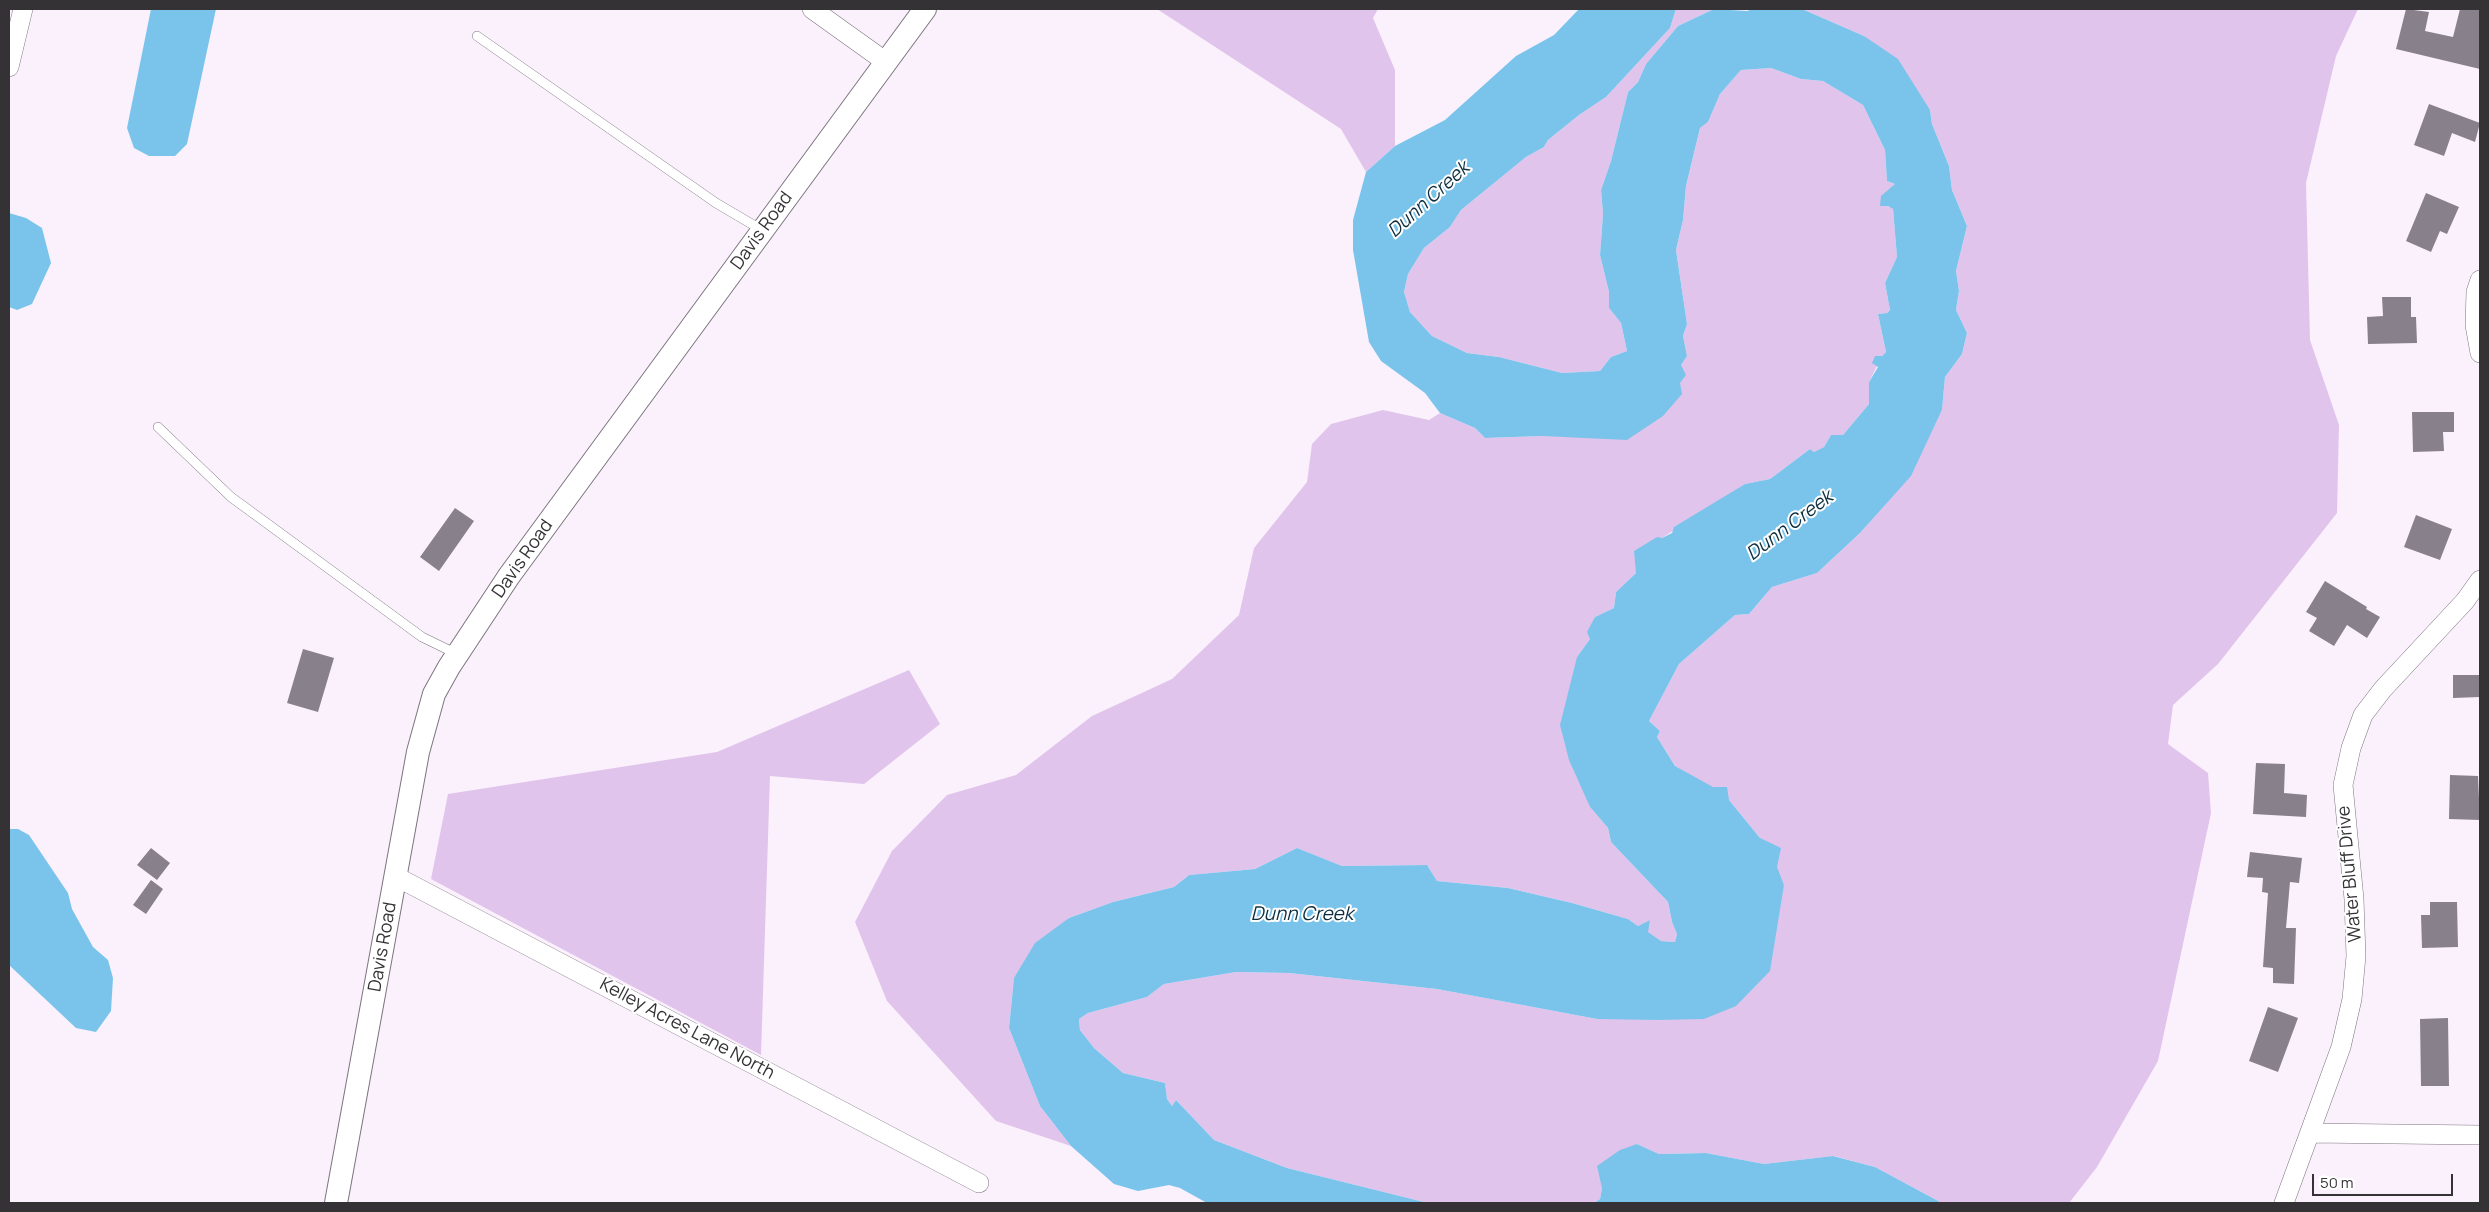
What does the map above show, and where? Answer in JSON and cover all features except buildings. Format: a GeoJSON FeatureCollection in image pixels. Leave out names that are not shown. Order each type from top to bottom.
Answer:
{"type":"FeatureCollection","features":[{"type":"Feature","properties":{"kind":"street"},"geometry":{"type":"LineString","coordinates":[[9,67],[23,9]]}},
{"type":"Feature","properties":{"kind":"street"},"geometry":{"type":"LineString","coordinates":[[812,9],[886,62]]}},
{"type":"Feature","properties":{"kind":"street","name":"Davis Road"},"geometry":{"type":"LineString","coordinates":[[336,1203],[395,876],[425,724],[434,694],[457,654],[509,576],[924,9]]}},
{"type":"Feature","properties":{"kind":"street"},"geometry":{"type":"LineString","coordinates":[[2480,280],[2476,292],[2474,325],[2480,353]]}},
{"type":"Feature","properties":{"kind":"street","name":"Water Bluff Drive"},"geometry":{"type":"LineString","coordinates":[[2284,1203],[2341,1047],[2352,1000],[2356,956],[2354,899],[2343,785],[2351,748],[2363,715],[2383,689],[2466,601],[2480,580]]}},
{"type":"Feature","properties":{"kind":"street","name":"Kelley Acres Lane North"},"geometry":{"type":"LineString","coordinates":[[395,876],[979,1183]]}},
{"type":"Feature","properties":{"kind":"street"},"geometry":{"type":"LineString","coordinates":[[2310,1133],[2480,1135]]}},
{"type":"Feature","properties":{"kind":"lane"},"geometry":{"type":"LineString","coordinates":[[476,36],[716,203],[762,230]]}},
{"type":"Feature","properties":{"kind":"lane"},"geometry":{"type":"LineString","coordinates":[[158,427],[231,497],[422,637],[457,654]]}},
{"type":"Feature","properties":{"kind":"shaded area"},"geometry":{"type":"Polygon","coordinates":[[[1157,9],[1378,9],[1373,18],[1395,70],[1395,146],[1366,172],[1341,129],[1157,9]]]}},
{"type":"Feature","properties":{"kind":"shaded area"},"geometry":{"type":"Polygon","coordinates":[[[1676,9],[1714,9],[1678,26],[1646,64],[1638,82],[1628,92],[1611,161],[1601,190],[1603,214],[1600,255],[1609,292],[1609,308],[1621,323],[1627,351],[1611,357],[1600,371],[1562,373],[1499,357],[1467,353],[1432,336],[1410,312],[1404,292],[1408,274],[1424,248],[1450,227],[1461,210],[1526,157],[1544,147],[1548,140],[1579,115],[1606,97],[1670,28],[1676,9]]]}},
{"type":"Feature","properties":{"kind":"shaded area"},"geometry":{"type":"Polygon","coordinates":[[[1802,9],[2358,9],[2336,56],[2306,183],[2310,340],[2339,425],[2337,513],[2218,664],[2173,705],[2168,744],[2208,773],[2211,813],[2158,1061],[2097,1167],[2069,1203],[1942,1203],[1875,1167],[1834,1156],[1764,1164],[1706,1153],[1659,1154],[1637,1144],[1602,1188],[1600,1199],[1594,1203],[1428,1203],[1287,1168],[1214,1140],[1176,1100],[1172,1106],[1167,1099],[1165,1083],[1123,1073],[1094,1048],[1080,1030],[1079,1019],[1088,1013],[1147,997],[1164,984],[1236,972],[1289,973],[1437,989],[1597,1019],[1784,885],[1760,838],[1729,800],[1675,766],[1657,737],[1660,731],[1649,721],[1679,664],[1735,615],[1749,614],[1772,587],[1817,573],[1860,533],[1910,476],[1942,410],[1945,377],[1962,354],[1967,333],[1956,310],[1959,291],[1956,271],[1967,226],[1952,190],[1949,166],[1932,124],[1930,110],[1864,36],[1802,9]]]}},
{"type":"Feature","properties":{"kind":"shaded area"},"geometry":{"type":"Polygon","coordinates":[[[1771,68],[1801,79],[1823,81],[1863,105],[1885,150],[1887,181],[1895,184],[1880,206],[1888,206],[1893,209],[1897,257],[1885,283],[1890,310],[1887,313],[1878,314],[1886,352],[1882,356],[1869,382],[1869,404],[1843,435],[1831,435],[1824,447],[1814,452],[1810,449],[1770,479],[1745,484],[1662,538],[1636,573],[1616,592],[1614,608],[1595,617],[1590,639],[1577,657],[1590,807],[1608,828],[1611,842],[1668,902],[1672,922],[1677,934],[1675,942],[1661,941],[1647,932],[1650,920],[1638,926],[1628,919],[1508,888],[1437,881],[1427,865],[1342,866],[1297,848],[1255,869],[1189,875],[1174,887],[1113,902],[1069,918],[1014,978],[1009,1028],[1040,1106],[1071,1146],[996,1121],[887,1001],[855,922],[892,851],[947,795],[1016,775],[1092,716],[1172,679],[1239,615],[1254,548],[1307,482],[1312,444],[1331,424],[1383,410],[1429,420],[1440,413],[1475,428],[1485,438],[1542,436],[1680,383],[1681,365],[1687,356],[1683,336],[1687,324],[1676,250],[1683,220],[1686,186],[1700,128],[1708,122],[1720,94],[1741,70],[1771,68]]]}},
{"type":"Feature","properties":{"kind":"shaded area"},"geometry":{"type":"Polygon","coordinates":[[[909,670],[940,724],[864,784],[770,776],[761,1055],[431,879],[448,794],[717,752],[909,670]]]}},
{"type":"Feature","properties":{"kind":"water"},"geometry":{"type":"Polygon","coordinates":[[[151,9],[216,9],[187,144],[175,156],[149,156],[134,148],[127,128],[151,9]]]}},
{"type":"Feature","properties":{"kind":"water","name":"Dunn Creek"},"geometry":{"type":"Polygon","coordinates":[[[1579,9],[1676,9],[1670,28],[1606,97],[1579,115],[1548,140],[1544,147],[1526,157],[1461,210],[1450,227],[1424,248],[1408,274],[1404,292],[1410,312],[1432,336],[1467,353],[1499,357],[1562,373],[1600,371],[1611,357],[1627,351],[1621,323],[1609,308],[1609,292],[1600,255],[1603,214],[1601,190],[1611,161],[1628,92],[1638,82],[1646,64],[1678,26],[1714,9],[1747,11],[1753,9],[1802,9],[1864,36],[1898,59],[1930,110],[1932,124],[1949,166],[1952,190],[1967,226],[1956,271],[1959,291],[1956,310],[1967,333],[1962,354],[1945,377],[1942,410],[1911,476],[1860,533],[1817,573],[1772,587],[1749,614],[1735,615],[1679,664],[1649,721],[1660,731],[1657,737],[1675,766],[1713,787],[1727,787],[1729,800],[1760,838],[1781,848],[1777,867],[1784,885],[1770,971],[1736,1006],[1704,1019],[1658,1020],[1597,1019],[1437,989],[1289,973],[1236,972],[1164,984],[1147,997],[1088,1013],[1079,1019],[1080,1030],[1094,1048],[1123,1073],[1165,1083],[1167,1099],[1172,1106],[1176,1100],[1214,1140],[1287,1168],[1428,1203],[1207,1203],[1180,1188],[1169,1185],[1138,1191],[1114,1184],[1071,1146],[1040,1106],[1009,1028],[1014,978],[1035,943],[1069,918],[1113,902],[1174,887],[1189,875],[1255,869],[1297,848],[1342,866],[1427,865],[1437,881],[1508,888],[1628,919],[1638,926],[1650,920],[1648,932],[1661,941],[1675,942],[1677,934],[1672,922],[1668,902],[1611,842],[1608,828],[1590,807],[1569,760],[1560,725],[1577,657],[1590,639],[1587,632],[1595,617],[1614,608],[1616,592],[1636,573],[1634,551],[1657,537],[1662,538],[1672,533],[1674,527],[1745,484],[1770,479],[1810,449],[1814,452],[1824,447],[1831,435],[1843,435],[1869,404],[1869,382],[1878,367],[1872,363],[1875,356],[1882,356],[1886,352],[1878,314],[1887,313],[1890,310],[1885,283],[1897,257],[1893,209],[1888,206],[1880,206],[1881,196],[1895,184],[1887,181],[1885,150],[1863,105],[1823,81],[1801,79],[1771,68],[1741,70],[1720,94],[1708,122],[1700,128],[1686,186],[1683,220],[1676,250],[1687,324],[1683,336],[1687,356],[1681,365],[1686,375],[1680,383],[1682,394],[1663,416],[1627,440],[1542,436],[1485,438],[1475,428],[1440,413],[1425,393],[1381,361],[1369,342],[1353,250],[1353,220],[1366,172],[1395,146],[1445,120],[1516,56],[1554,35],[1579,9]]]}},
{"type":"Feature","properties":{"kind":"water"},"geometry":{"type":"Polygon","coordinates":[[[9,213],[26,218],[42,228],[51,263],[32,304],[17,310],[9,307],[9,213]]]}},
{"type":"Feature","properties":{"kind":"water"},"geometry":{"type":"Polygon","coordinates":[[[9,829],[18,829],[29,835],[68,893],[72,909],[93,947],[108,960],[113,978],[111,1011],[96,1032],[76,1028],[9,965],[9,829]]]}},
{"type":"Feature","properties":{"kind":"water"},"geometry":{"type":"Polygon","coordinates":[[[1637,1144],[1659,1154],[1706,1153],[1764,1164],[1833,1156],[1875,1167],[1942,1203],[1594,1203],[1600,1199],[1602,1188],[1597,1166],[1620,1150],[1637,1144]]]}}]}
